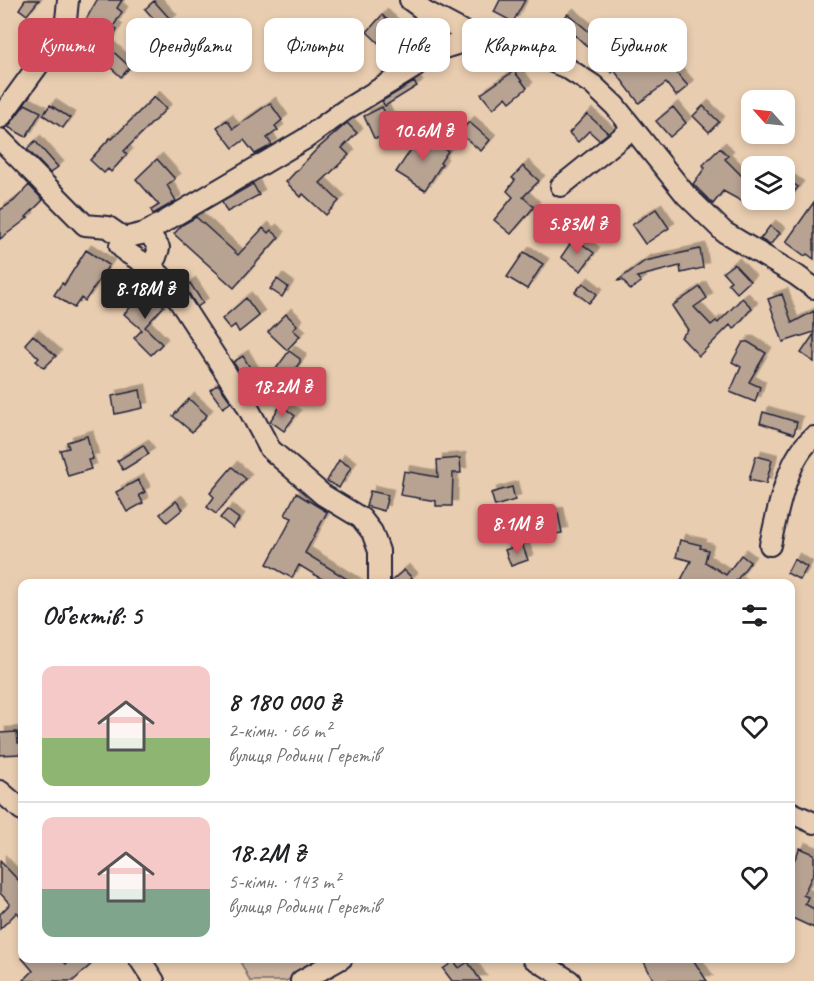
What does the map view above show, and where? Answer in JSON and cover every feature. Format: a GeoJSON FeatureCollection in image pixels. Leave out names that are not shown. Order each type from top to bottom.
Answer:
{"type":"FeatureCollection","features":[{"type":"Feature","properties":{"kind":"street"},"geometry":{"type":"LineString","coordinates":[[0,118],[59,33],[66,20],[68,0]]}},
{"type":"Feature","properties":{"kind":"street"},"geometry":{"type":"LineString","coordinates":[[418,6],[462,31]]}},
{"type":"Feature","properties":{"kind":"street"},"geometry":{"type":"LineString","coordinates":[[379,579],[379,551],[372,532],[361,518],[323,495],[270,449],[246,404],[167,282],[150,266],[120,246],[124,238],[148,231],[304,138],[407,72]]}},
{"type":"Feature","properties":{"kind":"street"},"geometry":{"type":"LineString","coordinates":[[573,72],[593,85],[615,106],[686,195],[724,232],[814,288]]}},
{"type":"Feature","properties":{"kind":"street"},"geometry":{"type":"LineString","coordinates":[[561,186],[633,129]]}},
{"type":"Feature","properties":{"kind":"street"},"geometry":{"type":"LineString","coordinates":[[0,140],[86,225],[108,227],[124,238]]}},
{"type":"Feature","properties":{"kind":"street"},"geometry":{"type":"LineString","coordinates":[[148,231],[159,248],[150,266]]}},
{"type":"Feature","properties":{"kind":"street"},"geometry":{"type":"LineString","coordinates":[[770,545],[779,505],[792,466],[808,441],[814,437]]}},
{"type":"Feature","properties":{"kind":"street"},"geometry":{"type":"LineString","coordinates":[[0,791],[18,807]]}},
{"type":"Feature","properties":{"kind":"street"},"geometry":{"type":"LineString","coordinates":[[795,814],[814,823]]}},
{"type":"Feature","properties":{"kind":"street"},"geometry":{"type":"LineString","coordinates":[[142,963],[154,981]]}},
{"type":"Feature","properties":{"kind":"street"},"geometry":{"type":"LineString","coordinates":[[301,981],[333,963]]}},
{"type":"Feature","properties":{"kind":"street"},"geometry":{"type":"LineString","coordinates":[[541,963],[570,981]]}},
{"type":"Feature","properties":{"kind":"shaded area"},"geometry":{"type":"Polygon","coordinates":[[[241,963],[319,963],[286,981],[250,981],[241,963]]]}},
{"type":"Feature","properties":{"kind":"building"},"geometry":{"type":"Polygon","coordinates":[[[25,0],[39,0],[27,15],[19,9],[25,0]]]}},
{"type":"Feature","properties":{"kind":"building"},"geometry":{"type":"Polygon","coordinates":[[[97,0],[122,0],[117,8],[122,12],[114,25],[114,18],[87,18],[97,0]]]}},
{"type":"Feature","properties":{"kind":"building"},"geometry":{"type":"Polygon","coordinates":[[[500,0],[525,0],[515,18],[505,18],[494,12],[500,0]]]}},
{"type":"Feature","properties":{"kind":"building"},"geometry":{"type":"Polygon","coordinates":[[[154,1],[169,18],[153,18],[145,9],[154,1]]]}},
{"type":"Feature","properties":{"kind":"building"},"geometry":{"type":"Polygon","coordinates":[[[576,21],[588,31],[588,47],[576,36],[576,21]]]}},
{"type":"Feature","properties":{"kind":"building"},"geometry":{"type":"Polygon","coordinates":[[[376,22],[376,41],[367,32],[376,22]]]}},
{"type":"Feature","properties":{"kind":"building"},"geometry":{"type":"Polygon","coordinates":[[[114,52],[126,63],[126,71],[121,77],[114,71],[114,52]]]}},
{"type":"Feature","properties":{"kind":"building"},"geometry":{"type":"Polygon","coordinates":[[[513,72],[527,88],[510,102],[506,97],[493,109],[481,94],[513,72]]]}},
{"type":"Feature","properties":{"kind":"building"},"geometry":{"type":"Polygon","coordinates":[[[616,72],[676,72],[688,86],[676,96],[666,83],[639,103],[616,72]]]}},
{"type":"Feature","properties":{"kind":"building"},"geometry":{"type":"Polygon","coordinates":[[[414,82],[417,86],[385,106],[382,101],[414,82]]]}},
{"type":"Feature","properties":{"kind":"building"},"geometry":{"type":"Polygon","coordinates":[[[154,97],[166,109],[124,151],[127,154],[111,172],[108,169],[104,173],[90,160],[154,97]]]}},
{"type":"Feature","properties":{"kind":"building"},"geometry":{"type":"Polygon","coordinates":[[[270,103],[282,120],[275,126],[278,130],[267,138],[272,145],[255,154],[244,140],[233,148],[217,127],[227,120],[233,129],[270,103]]]}},
{"type":"Feature","properties":{"kind":"building"},"geometry":{"type":"Polygon","coordinates":[[[25,104],[41,112],[26,137],[8,127],[25,104]]]}},
{"type":"Feature","properties":{"kind":"building"},"geometry":{"type":"Polygon","coordinates":[[[50,105],[70,118],[63,128],[43,115],[50,105]]]}},
{"type":"Feature","properties":{"kind":"building"},"geometry":{"type":"Polygon","coordinates":[[[703,106],[719,122],[709,132],[693,116],[703,106]]]}},
{"type":"Feature","properties":{"kind":"building"},"geometry":{"type":"Polygon","coordinates":[[[382,107],[394,130],[379,138],[374,138],[364,116],[382,107]]]}},
{"type":"Feature","properties":{"kind":"building"},"geometry":{"type":"Polygon","coordinates":[[[673,107],[686,123],[670,137],[656,121],[673,107]]]}},
{"type":"Feature","properties":{"kind":"building"},"geometry":{"type":"Polygon","coordinates":[[[587,114],[608,133],[599,140],[589,131],[578,142],[569,133],[587,114]]]}},
{"type":"Feature","properties":{"kind":"building"},"geometry":{"type":"Polygon","coordinates":[[[469,122],[490,140],[481,151],[459,133],[469,122]]]}},
{"type":"Feature","properties":{"kind":"building"},"geometry":{"type":"Polygon","coordinates":[[[347,123],[357,133],[342,148],[349,155],[320,183],[339,201],[326,215],[303,194],[301,197],[286,182],[315,151],[347,123]]]}},
{"type":"Feature","properties":{"kind":"building"},"geometry":{"type":"Polygon","coordinates":[[[422,133],[448,151],[425,190],[396,172],[422,133]]]}},
{"type":"Feature","properties":{"kind":"building"},"geometry":{"type":"Polygon","coordinates":[[[35,141],[58,167],[50,173],[27,149],[35,141]]]}},
{"type":"Feature","properties":{"kind":"building"},"geometry":{"type":"Polygon","coordinates":[[[720,148],[728,156],[725,159],[741,175],[741,201],[723,191],[713,204],[693,184],[705,168],[703,165],[720,148]]]}},
{"type":"Feature","properties":{"kind":"building"},"geometry":{"type":"Polygon","coordinates":[[[157,159],[175,179],[167,185],[176,201],[153,214],[151,210],[159,205],[136,179],[157,159]]]}},
{"type":"Feature","properties":{"kind":"building"},"geometry":{"type":"Polygon","coordinates":[[[523,166],[539,181],[523,197],[534,207],[511,234],[494,220],[513,197],[507,191],[515,180],[512,178],[523,166]]]}},
{"type":"Feature","properties":{"kind":"building"},"geometry":{"type":"Polygon","coordinates":[[[253,184],[259,195],[227,212],[222,202],[253,184]]]}},
{"type":"Feature","properties":{"kind":"building"},"geometry":{"type":"Polygon","coordinates":[[[29,185],[43,200],[26,217],[28,218],[0,239],[0,210],[14,201],[29,185]]]}},
{"type":"Feature","properties":{"kind":"building"},"geometry":{"type":"Polygon","coordinates":[[[814,202],[814,259],[807,254],[805,256],[786,242],[814,202]]]}},
{"type":"Feature","properties":{"kind":"building"},"geometry":{"type":"Polygon","coordinates":[[[656,209],[669,228],[645,244],[632,225],[656,209]]]}},
{"type":"Feature","properties":{"kind":"building"},"geometry":{"type":"Polygon","coordinates":[[[196,217],[238,255],[263,228],[268,233],[271,230],[279,237],[234,288],[174,234],[182,225],[196,217]]]}},
{"type":"Feature","properties":{"kind":"building"},"geometry":{"type":"Polygon","coordinates":[[[770,226],[780,233],[770,245],[760,239],[770,226]]]}},
{"type":"Feature","properties":{"kind":"building"},"geometry":{"type":"Polygon","coordinates":[[[574,238],[594,253],[581,271],[561,257],[574,238]]]}},
{"type":"Feature","properties":{"kind":"building"},"geometry":{"type":"Polygon","coordinates":[[[700,249],[703,268],[681,273],[680,266],[637,277],[641,282],[630,290],[623,280],[617,281],[645,261],[700,249]]]}},
{"type":"Feature","properties":{"kind":"building"},"geometry":{"type":"Polygon","coordinates":[[[86,250],[109,265],[85,301],[81,298],[74,308],[54,295],[62,283],[64,285],[86,250]]]}},
{"type":"Feature","properties":{"kind":"building"},"geometry":{"type":"Polygon","coordinates":[[[524,252],[543,264],[527,289],[507,277],[524,252]]]}},
{"type":"Feature","properties":{"kind":"building"},"geometry":{"type":"Polygon","coordinates":[[[734,264],[750,281],[737,293],[728,283],[731,281],[723,272],[734,264]]]}},
{"type":"Feature","properties":{"kind":"building"},"geometry":{"type":"Polygon","coordinates":[[[277,279],[288,287],[282,297],[270,289],[277,279]]]}},
{"type":"Feature","properties":{"kind":"building"},"geometry":{"type":"Polygon","coordinates":[[[190,283],[203,303],[197,307],[185,287],[190,283]]]}},
{"type":"Feature","properties":{"kind":"building"},"geometry":{"type":"Polygon","coordinates":[[[583,283],[597,294],[589,303],[575,292],[583,283]]]}},
{"type":"Feature","properties":{"kind":"building"},"geometry":{"type":"Polygon","coordinates":[[[700,287],[707,298],[694,307],[711,325],[716,321],[718,323],[742,298],[752,308],[734,329],[730,325],[699,356],[681,337],[688,330],[672,306],[700,287]]]}},
{"type":"Feature","properties":{"kind":"building"},"geometry":{"type":"Polygon","coordinates":[[[146,290],[164,306],[145,327],[162,344],[151,355],[134,338],[142,330],[124,314],[146,290]]]}},
{"type":"Feature","properties":{"kind":"building"},"geometry":{"type":"Polygon","coordinates":[[[782,294],[792,323],[814,311],[814,332],[783,342],[768,299],[782,294]]]}},
{"type":"Feature","properties":{"kind":"building"},"geometry":{"type":"Polygon","coordinates":[[[246,298],[259,316],[239,332],[235,325],[230,329],[222,319],[246,298]]]}},
{"type":"Feature","properties":{"kind":"building"},"geometry":{"type":"Polygon","coordinates":[[[286,314],[297,325],[293,330],[300,336],[287,350],[268,332],[286,314]]]}},
{"type":"Feature","properties":{"kind":"building"},"geometry":{"type":"Polygon","coordinates":[[[814,334],[814,362],[801,353],[814,334]]]}},
{"type":"Feature","properties":{"kind":"building"},"geometry":{"type":"Polygon","coordinates":[[[33,335],[56,356],[44,368],[36,361],[39,358],[25,344],[33,335]]]}},
{"type":"Feature","properties":{"kind":"building"},"geometry":{"type":"Polygon","coordinates":[[[743,342],[748,342],[766,353],[749,382],[760,387],[755,402],[730,392],[741,367],[732,362],[743,342]]]}},
{"type":"Feature","properties":{"kind":"building"},"geometry":{"type":"Polygon","coordinates":[[[289,351],[300,359],[300,362],[274,399],[247,379],[245,380],[233,362],[243,356],[262,388],[289,351]]]}},
{"type":"Feature","properties":{"kind":"building"},"geometry":{"type":"Polygon","coordinates":[[[218,384],[231,402],[223,408],[210,390],[218,384]]]}},
{"type":"Feature","properties":{"kind":"building"},"geometry":{"type":"Polygon","coordinates":[[[140,390],[143,408],[115,414],[112,396],[140,390]]]}},
{"type":"Feature","properties":{"kind":"building"},"geometry":{"type":"Polygon","coordinates":[[[189,399],[207,415],[192,432],[173,416],[189,399]]]}},
{"type":"Feature","properties":{"kind":"building"},"geometry":{"type":"Polygon","coordinates":[[[281,405],[295,416],[284,431],[270,421],[281,405]]]}},
{"type":"Feature","properties":{"kind":"building"},"geometry":{"type":"Polygon","coordinates":[[[763,412],[797,422],[794,434],[760,423],[763,412]]]}},
{"type":"Feature","properties":{"kind":"building"},"geometry":{"type":"Polygon","coordinates":[[[87,436],[93,459],[88,460],[91,469],[68,476],[60,450],[69,448],[67,442],[87,436]]]}},
{"type":"Feature","properties":{"kind":"building"},"geometry":{"type":"Polygon","coordinates":[[[143,445],[149,454],[123,470],[117,461],[143,445]]]}},
{"type":"Feature","properties":{"kind":"building"},"geometry":{"type":"Polygon","coordinates":[[[756,456],[772,460],[766,484],[749,480],[756,456]]]}},
{"type":"Feature","properties":{"kind":"building"},"geometry":{"type":"Polygon","coordinates":[[[460,458],[461,473],[453,473],[452,506],[436,506],[436,501],[400,495],[404,471],[438,477],[437,460],[460,458]]]}},
{"type":"Feature","properties":{"kind":"building"},"geometry":{"type":"Polygon","coordinates":[[[339,460],[351,467],[339,488],[327,481],[339,460]]]}},
{"type":"Feature","properties":{"kind":"building"},"geometry":{"type":"Polygon","coordinates":[[[232,467],[246,479],[216,514],[207,507],[214,497],[210,493],[232,467]]]}},
{"type":"Feature","properties":{"kind":"building"},"geometry":{"type":"Polygon","coordinates":[[[138,480],[145,492],[139,495],[143,503],[127,512],[116,492],[138,480]]]}},
{"type":"Feature","properties":{"kind":"building"},"geometry":{"type":"Polygon","coordinates":[[[512,487],[515,500],[495,506],[491,493],[512,487]]]}},
{"type":"Feature","properties":{"kind":"building"},"geometry":{"type":"Polygon","coordinates":[[[370,491],[388,495],[384,511],[366,506],[370,491]]]}},
{"type":"Feature","properties":{"kind":"building"},"geometry":{"type":"Polygon","coordinates":[[[296,493],[327,512],[305,553],[347,579],[322,579],[299,565],[292,578],[267,564],[292,518],[285,515],[296,493]]]}},
{"type":"Feature","properties":{"kind":"building"},"geometry":{"type":"Polygon","coordinates":[[[176,501],[183,509],[167,522],[160,514],[176,501]]]}},
{"type":"Feature","properties":{"kind":"building"},"geometry":{"type":"Polygon","coordinates":[[[227,510],[239,519],[233,528],[220,518],[227,510]]]}},
{"type":"Feature","properties":{"kind":"building"},"geometry":{"type":"Polygon","coordinates":[[[549,510],[550,514],[558,513],[562,533],[533,538],[528,514],[549,510]]]}},
{"type":"Feature","properties":{"kind":"building"},"geometry":{"type":"Polygon","coordinates":[[[680,540],[701,545],[700,548],[708,550],[705,562],[726,575],[741,555],[750,562],[737,579],[682,579],[691,561],[676,557],[680,540]]]}},
{"type":"Feature","properties":{"kind":"building"},"geometry":{"type":"Polygon","coordinates":[[[522,544],[528,560],[511,566],[505,550],[522,544]]]}},
{"type":"Feature","properties":{"kind":"building"},"geometry":{"type":"Polygon","coordinates":[[[794,559],[807,567],[800,580],[787,573],[794,559]]]}},
{"type":"Feature","properties":{"kind":"building"},"geometry":{"type":"Polygon","coordinates":[[[404,570],[412,578],[411,579],[393,579],[404,570]]]}},
{"type":"Feature","properties":{"kind":"building"},"geometry":{"type":"Polygon","coordinates":[[[17,732],[18,754],[0,755],[0,733],[17,732]]]}},
{"type":"Feature","properties":{"kind":"building"},"geometry":{"type":"Polygon","coordinates":[[[800,848],[814,854],[814,872],[803,895],[808,897],[805,904],[814,909],[814,928],[795,919],[795,858],[800,848]]]}},
{"type":"Feature","properties":{"kind":"building"},"geometry":{"type":"Polygon","coordinates":[[[0,861],[18,880],[18,913],[0,929],[0,914],[10,904],[0,893],[0,861]]]}},
{"type":"Feature","properties":{"kind":"building"},"geometry":{"type":"Polygon","coordinates":[[[26,963],[93,963],[73,981],[23,981],[33,971],[26,963]]]}},
{"type":"Feature","properties":{"kind":"building"},"geometry":{"type":"Polygon","coordinates":[[[451,963],[455,963],[459,968],[469,963],[481,981],[452,981],[443,969],[451,963]]]}},
{"type":"Feature","properties":{"kind":"building"},"geometry":{"type":"Polygon","coordinates":[[[645,963],[695,963],[707,981],[654,981],[645,963]]]}}]}
